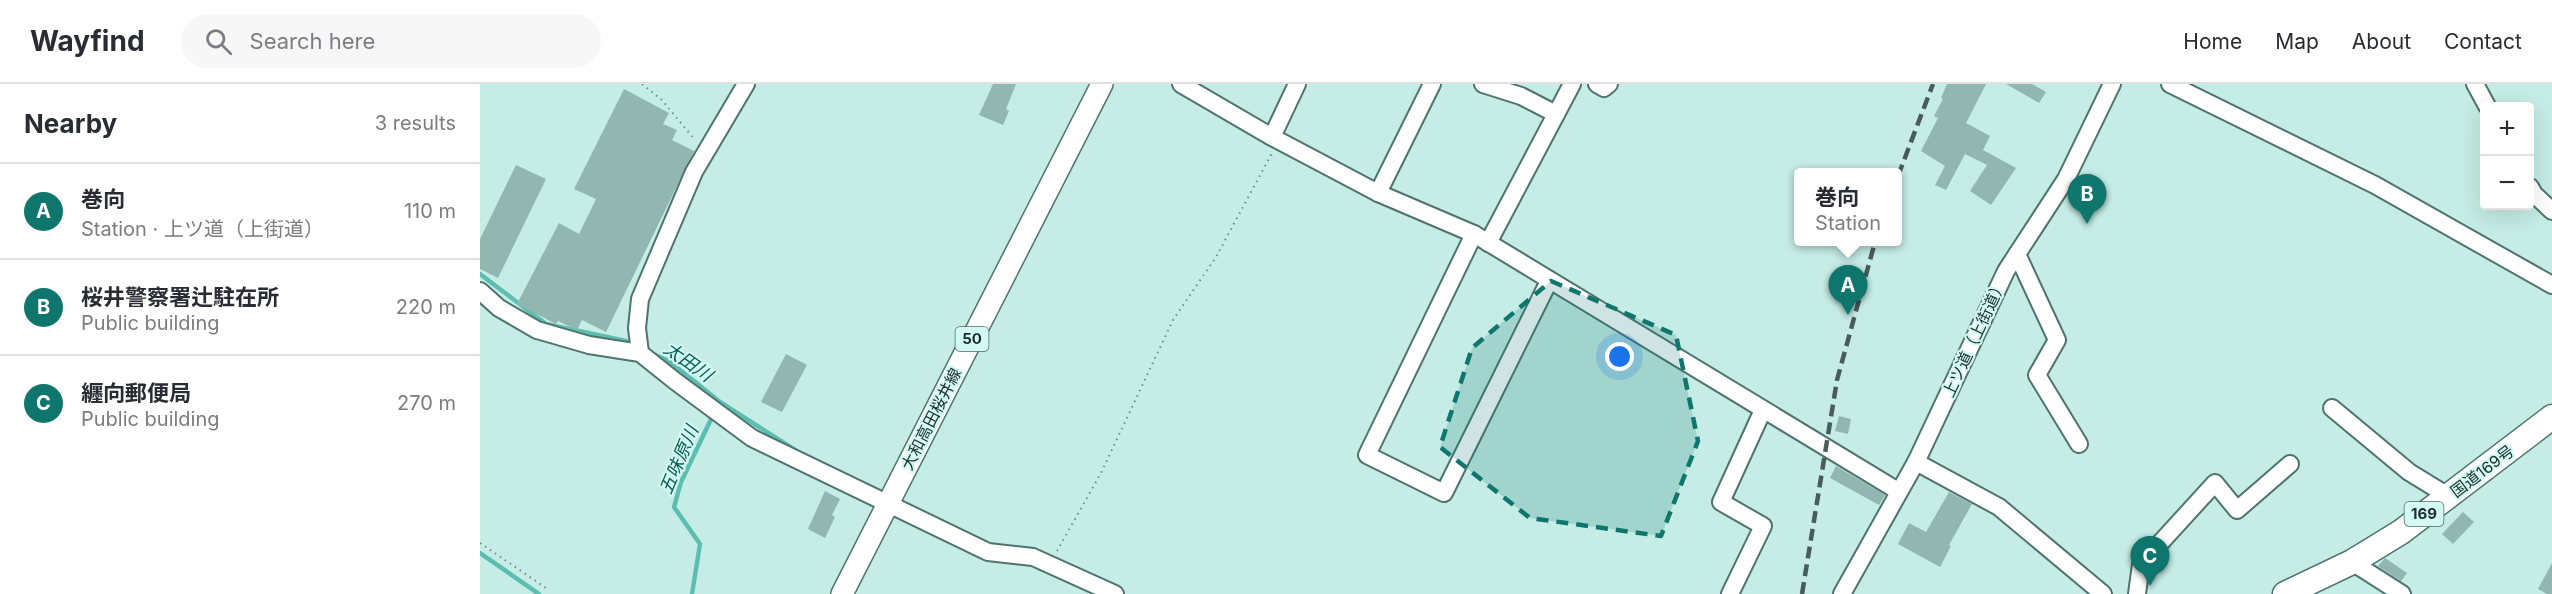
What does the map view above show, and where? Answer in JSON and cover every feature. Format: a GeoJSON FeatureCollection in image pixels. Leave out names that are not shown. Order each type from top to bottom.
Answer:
{"type":"FeatureCollection","features":[{"type":"Feature","properties":{"kind":"highway","name":"国道169号"},"geometry":{"type":"LineString","coordinates":[[2285,594],[2352,562],[2401,531],[2552,417]]}},
{"type":"Feature","properties":{"kind":"main road","name":"大和高田桜井線"},"geometry":{"type":"LineString","coordinates":[[842,594],[1102,84]]}},
{"type":"Feature","properties":{"kind":"street"},"geometry":{"type":"LineString","coordinates":[[640,352],[637,328],[640,299],[694,172],[746,84]]}},
{"type":"Feature","properties":{"kind":"street"},"geometry":{"type":"LineString","coordinates":[[1181,84],[1378,193],[1481,239],[1898,491]]}},
{"type":"Feature","properties":{"kind":"street"},"geometry":{"type":"LineString","coordinates":[[1275,138],[1297,84]]}},
{"type":"Feature","properties":{"kind":"street"},"geometry":{"type":"LineString","coordinates":[[1378,193],[1432,84]]}},
{"type":"Feature","properties":{"kind":"street"},"geometry":{"type":"LineString","coordinates":[[1483,84],[1521,96],[1556,114]]}},
{"type":"Feature","properties":{"kind":"street"},"geometry":{"type":"LineString","coordinates":[[1549,280],[1444,493],[1367,455],[1481,239],[1572,84]]}},
{"type":"Feature","properties":{"kind":"street"},"geometry":{"type":"LineString","coordinates":[[1598,84],[1604,88],[1609,84]]}},
{"type":"Feature","properties":{"kind":"street","name":"上ツ道（上街道）"},"geometry":{"type":"LineString","coordinates":[[1842,594],[1916,462],[2006,271],[2066,179],[2112,84]]}},
{"type":"Feature","properties":{"kind":"street"},"geometry":{"type":"LineString","coordinates":[[2170,84],[2375,185],[2552,285]]}},
{"type":"Feature","properties":{"kind":"street"},"geometry":{"type":"LineString","coordinates":[[2475,84],[2485,102]]}},
{"type":"Feature","properties":{"kind":"street"},"geometry":{"type":"LineString","coordinates":[[2534,194],[2552,211]]}},
{"type":"Feature","properties":{"kind":"street"},"geometry":{"type":"LineString","coordinates":[[2017,254],[2057,340],[2037,375],[2079,444]]}},
{"type":"Feature","properties":{"kind":"street"},"geometry":{"type":"LineString","coordinates":[[480,291],[499,308],[537,330],[589,345],[640,352],[752,438],[988,552],[1034,557],[1115,594]]}},
{"type":"Feature","properties":{"kind":"street"},"geometry":{"type":"LineString","coordinates":[[2332,408],[2409,472],[2448,496]]}},
{"type":"Feature","properties":{"kind":"street"},"geometry":{"type":"LineString","coordinates":[[1730,594],[1764,526],[1720,502],[1763,410]]}},
{"type":"Feature","properties":{"kind":"street"},"geometry":{"type":"LineString","coordinates":[[1916,462],[1999,507],[2103,594]]}},
{"type":"Feature","properties":{"kind":"street"},"geometry":{"type":"LineString","coordinates":[[2137,594],[2141,564],[2215,483],[2237,510],[2290,464]]}},
{"type":"Feature","properties":{"kind":"street"},"geometry":{"type":"LineString","coordinates":[[2352,562],[2402,594]]}},
{"type":"Feature","properties":{"kind":"path"},"geometry":{"type":"LineString","coordinates":[[642,84],[662,100],[705,151]]}},
{"type":"Feature","properties":{"kind":"path"},"geometry":{"type":"LineString","coordinates":[[1050,565],[1101,473],[1173,320],[1216,257],[1275,138]]}},
{"type":"Feature","properties":{"kind":"path"},"geometry":{"type":"LineString","coordinates":[[480,543],[546,588]]}},
{"type":"Feature","properties":{"kind":"highlighted area"},"geometry":{"type":"Polygon","coordinates":[[[1551,281],[1676,335],[1698,441],[1661,536],[1530,518],[1440,447],[1472,348],[1551,281]]]}},
{"type":"Feature","properties":{"kind":"building"},"geometry":{"type":"Polygon","coordinates":[[[993,84],[1016,84],[1006,109],[1009,111],[1003,125],[979,115],[993,84]]]}},
{"type":"Feature","properties":{"kind":"building"},"geometry":{"type":"Polygon","coordinates":[[[1947,84],[1986,84],[1966,123],[1990,136],[1983,150],[2016,168],[1991,205],[1970,191],[1987,165],[1965,154],[1946,190],[1935,185],[1945,166],[1921,151],[1938,118],[1934,116],[1943,99],[1941,98],[1947,84]]]}},
{"type":"Feature","properties":{"kind":"building"},"geometry":{"type":"Polygon","coordinates":[[[2006,84],[2032,84],[2046,92],[2039,103],[2006,84]]]}},
{"type":"Feature","properties":{"kind":"building"},"geometry":{"type":"Polygon","coordinates":[[[624,89],[669,113],[663,124],[677,130],[672,140],[694,151],[606,332],[582,320],[577,330],[558,321],[556,324],[517,304],[559,223],[579,234],[596,199],[574,189],[624,89]]]}},
{"type":"Feature","properties":{"kind":"building"},"geometry":{"type":"Polygon","coordinates":[[[516,165],[546,179],[498,278],[480,269],[480,239],[516,165]]]}},
{"type":"Feature","properties":{"kind":"building"},"geometry":{"type":"Polygon","coordinates":[[[786,354],[807,365],[782,412],[761,402],[786,354]]]}},
{"type":"Feature","properties":{"kind":"building"},"geometry":{"type":"Polygon","coordinates":[[[1839,416],[1851,419],[1848,434],[1835,431],[1839,416]]]}},
{"type":"Feature","properties":{"kind":"building"},"geometry":{"type":"Polygon","coordinates":[[[1836,466],[1885,495],[1879,505],[1830,478],[1836,466]]]}},
{"type":"Feature","properties":{"kind":"building"},"geometry":{"type":"Polygon","coordinates":[[[825,491],[840,499],[825,538],[808,529],[825,491]]]}},
{"type":"Feature","properties":{"kind":"building"},"geometry":{"type":"Polygon","coordinates":[[[1949,492],[1972,504],[1949,545],[1951,546],[1940,567],[1898,544],[1909,523],[1926,532],[1949,492]]]}},
{"type":"Feature","properties":{"kind":"building"},"geometry":{"type":"Polygon","coordinates":[[[2463,512],[2474,522],[2453,544],[2442,534],[2463,512]]]}},
{"type":"Feature","properties":{"kind":"building"},"geometry":{"type":"Polygon","coordinates":[[[2385,558],[2407,573],[2401,581],[2378,566],[2385,558]]]}},
{"type":"Feature","properties":{"kind":"building"},"geometry":{"type":"Polygon","coordinates":[[[2552,563],[2552,594],[2547,594],[2538,589],[2552,563]]]}},
{"type":"Feature","properties":{"kind":"waterway","name":"太田川"},"geometry":{"type":"LineString","coordinates":[[480,274],[546,324],[626,341],[635,345]]}},
{"type":"Feature","properties":{"kind":"waterway","name":"五味原川"},"geometry":{"type":"LineString","coordinates":[[651,353],[669,361],[720,402],[795,450]]}},
{"type":"Feature","properties":{"kind":"waterway","name":"五味原川"},"geometry":{"type":"LineString","coordinates":[[692,594],[700,544],[674,507],[681,482],[714,413]]}},
{"type":"Feature","properties":{"kind":"waterway"},"geometry":{"type":"LineString","coordinates":[[480,553],[539,594]]}},
{"type":"Feature","properties":{"kind":"railway"},"geometry":{"type":"LineString","coordinates":[[1901,168],[1933,84]]}},
{"type":"Feature","properties":{"kind":"railway"},"geometry":{"type":"LineString","coordinates":[[1802,594],[1837,380],[1874,246]]}},
{"type":"Feature","properties":{"kind":"place","name":"桜井警察署辻駐在所"},"geometry":{"type":"Point","coordinates":[2087,224]}},
{"type":"Feature","properties":{"kind":"place","name":"巻向"},"geometry":{"type":"Point","coordinates":[1848,315]}},
{"type":"Feature","properties":{"kind":"place","name":"纒向郵便局"},"geometry":{"type":"Point","coordinates":[2150,586]}}]}
